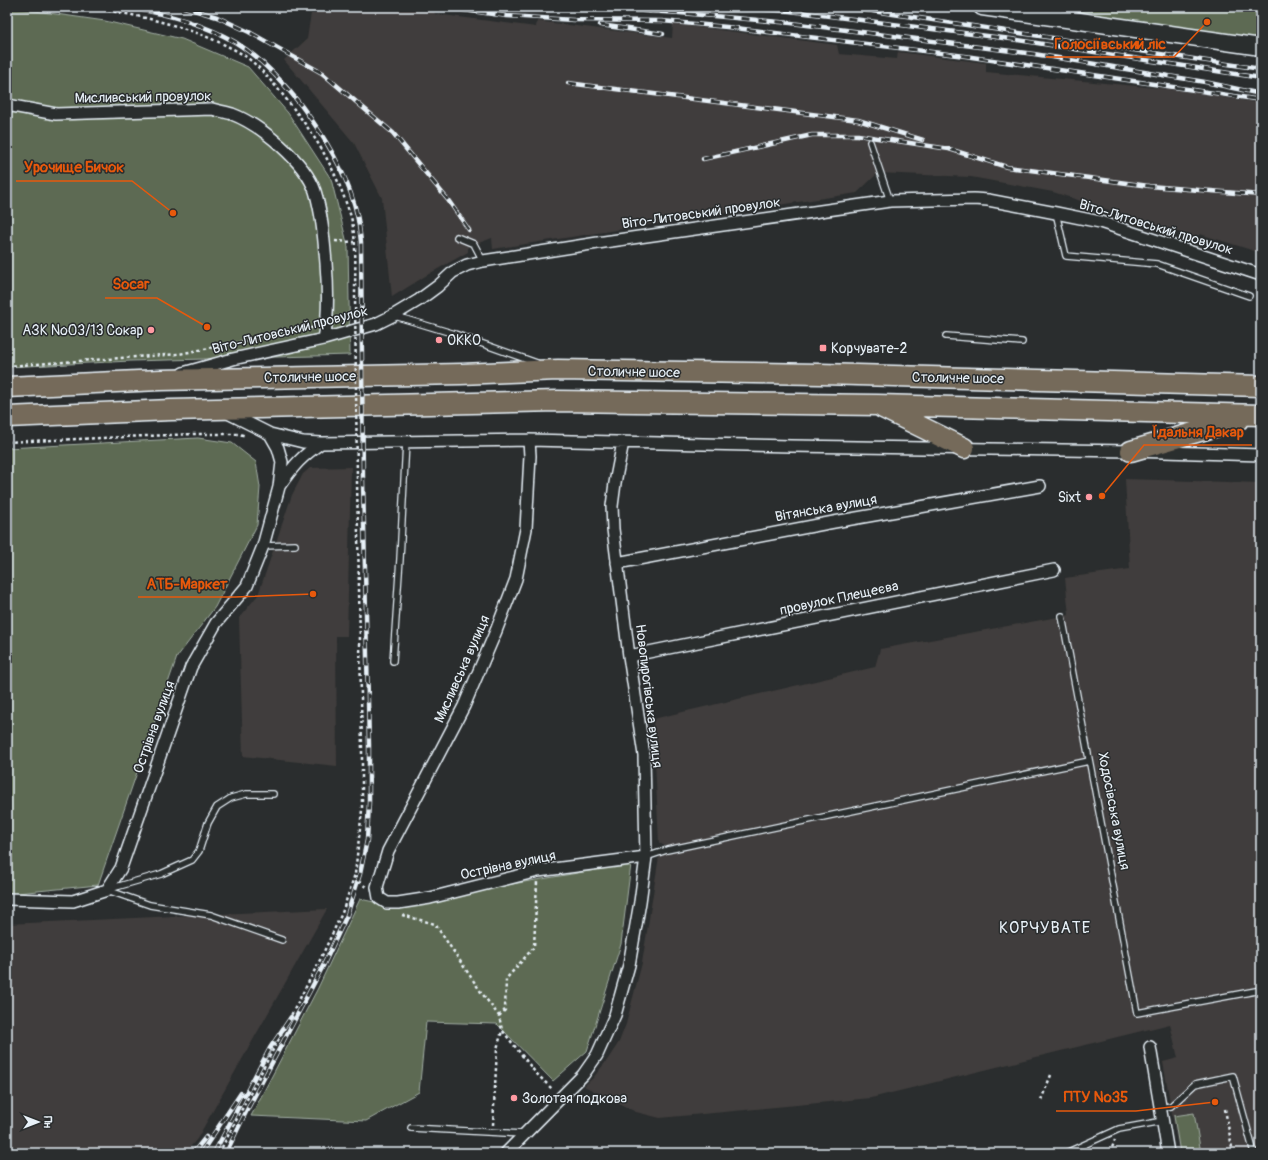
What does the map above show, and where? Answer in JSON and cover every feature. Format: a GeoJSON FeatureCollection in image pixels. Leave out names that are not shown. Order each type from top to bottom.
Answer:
{"type":"FeatureCollection","features":[{"type":"Feature","properties":{"kind":"highway","name":"Столичне шосе"},"geometry":{"type":"LineString","coordinates":[[7,387],[160,380],[453,375],[558,370],[821,374],[1261,386]]}},
{"type":"Feature","properties":{"kind":"highway","name":"Столичне шосе"},"geometry":{"type":"LineString","coordinates":[[7,417],[218,409],[558,401],[878,405],[1258,415]]}},
{"type":"Feature","properties":{"kind":"highway"},"geometry":{"type":"LineString","coordinates":[[878,405],[964,448]]}},
{"type":"Feature","properties":{"kind":"highway"},"geometry":{"type":"LineString","coordinates":[[1131,451],[1258,415]]}},
{"type":"Feature","properties":{"kind":"street"},"geometry":{"type":"LineString","coordinates":[[982,7],[1015,10],[1261,47]]}},
{"type":"Feature","properties":{"kind":"street","name":"Мисливський провулок"},"geometry":{"type":"LineString","coordinates":[[7,105],[56,114],[212,109],[234,115],[262,131],[285,149],[303,170],[314,191],[324,240],[328,295],[324,339]]}},
{"type":"Feature","properties":{"kind":"street","name":"Віто-Литовський провулок"},"geometry":{"type":"LineString","coordinates":[[160,380],[233,359],[324,339],[376,324],[394,316],[438,286],[453,272],[483,261],[890,201],[988,200],[1056,213],[1100,222],[1261,275]]}},
{"type":"Feature","properties":{"kind":"street"},"geometry":{"type":"LineString","coordinates":[[218,409],[270,434],[303,442],[321,443],[529,440],[791,446],[1131,451],[1261,455]]}},
{"type":"Feature","properties":{"kind":"street","name":"Острівна вулиця"},"geometry":{"type":"LineString","coordinates":[[107,890],[121,868],[191,668],[216,623],[247,586],[263,546],[279,487],[282,462],[278,448],[270,434]]}},
{"type":"Feature","properties":{"kind":"street","name":"Мисливська вулиця"},"geometry":{"type":"LineString","coordinates":[[378,898],[377,888],[388,850],[464,706],[516,579],[526,530],[530,456],[529,440]]}},
{"type":"Feature","properties":{"kind":"street","name":"Новопирогівська вулиця"},"geometry":{"type":"LineString","coordinates":[[506,1153],[583,1075],[597,1055],[615,1015],[629,965],[646,856],[644,755],[629,656],[613,529],[612,506],[623,442]]}},
{"type":"Feature","properties":{"kind":"street","name":"Острівна вулиця"},"geometry":{"type":"LineString","coordinates":[[279,487],[295,464],[321,443]]}},
{"type":"Feature","properties":{"kind":"street","name":"Вітянська вулиця"},"geometry":{"type":"LineString","coordinates":[[617,563],[826,523],[1040,486]]}},
{"type":"Feature","properties":{"kind":"street","name":"провулок Плещеєва"},"geometry":{"type":"LineString","coordinates":[[629,656],[1054,570]]}},
{"type":"Feature","properties":{"kind":"street","name":"Острівна вулиця"},"geometry":{"type":"LineString","coordinates":[[378,898],[392,904],[430,898],[538,871],[646,856]]}},
{"type":"Feature","properties":{"kind":"street"},"geometry":{"type":"LineString","coordinates":[[7,898],[73,901],[107,890]]}},
{"type":"Feature","properties":{"kind":"street"},"geometry":{"type":"LineString","coordinates":[[1150,1047],[1168,1153]]}},
{"type":"Feature","properties":{"kind":"lane"},"geometry":{"type":"LineString","coordinates":[[870,142],[890,201]]}},
{"type":"Feature","properties":{"kind":"lane"},"geometry":{"type":"LineString","coordinates":[[1056,213],[1066,256],[1157,264],[1249,296]]}},
{"type":"Feature","properties":{"kind":"lane"},"geometry":{"type":"LineString","coordinates":[[457,237],[474,244],[483,261]]}},
{"type":"Feature","properties":{"kind":"lane"},"geometry":{"type":"LineString","coordinates":[[394,316],[454,334],[558,370]]}},
{"type":"Feature","properties":{"kind":"lane"},"geometry":{"type":"LineString","coordinates":[[946,336],[1022,342]]}},
{"type":"Feature","properties":{"kind":"lane"},"geometry":{"type":"LineString","coordinates":[[393,661],[406,442]]}},
{"type":"Feature","properties":{"kind":"lane"},"geometry":{"type":"LineString","coordinates":[[263,546],[295,545]]}},
{"type":"Feature","properties":{"kind":"lane","name":"Ходосівська вулиця"},"geometry":{"type":"LineString","coordinates":[[1062,616],[1137,1013],[1261,990]]}},
{"type":"Feature","properties":{"kind":"lane"},"geometry":{"type":"LineString","coordinates":[[646,856],[1089,761]]}},
{"type":"Feature","properties":{"kind":"lane"},"geometry":{"type":"LineString","coordinates":[[107,890],[161,874],[192,860],[199,850],[208,823],[217,808],[232,798],[246,794],[273,794]]}},
{"type":"Feature","properties":{"kind":"lane"},"geometry":{"type":"LineString","coordinates":[[107,890],[150,905],[211,915],[282,940]]}},
{"type":"Feature","properties":{"kind":"lane"},"geometry":{"type":"LineString","coordinates":[[1160,1108],[1171,1106],[1195,1084],[1233,1076],[1254,1153]]}},
{"type":"Feature","properties":{"kind":"lane"},"geometry":{"type":"LineString","coordinates":[[1066,1153],[1119,1129],[1163,1121]]}},
{"type":"Feature","properties":{"kind":"lane"},"geometry":{"type":"LineString","coordinates":[[411,1128],[524,1134]]}},
{"type":"Feature","properties":{"kind":"path"},"geometry":{"type":"LineString","coordinates":[[84,7],[110,11],[185,29],[233,49],[256,64],[315,136],[336,176],[351,217],[354,242],[362,750],[362,810],[355,874],[342,913],[319,962],[219,1153]]}},
{"type":"Feature","properties":{"kind":"path"},"geometry":{"type":"LineString","coordinates":[[324,240],[354,242]]}},
{"type":"Feature","properties":{"kind":"path"},"geometry":{"type":"LineString","coordinates":[[7,366],[179,354],[326,325]]}},
{"type":"Feature","properties":{"kind":"path"},"geometry":{"type":"LineString","coordinates":[[7,442],[194,434],[239,434],[250,437]]}},
{"type":"Feature","properties":{"kind":"path"},"geometry":{"type":"LineString","coordinates":[[499,1016],[506,1010],[506,979],[534,947],[538,871]]}},
{"type":"Feature","properties":{"kind":"path"},"geometry":{"type":"LineString","coordinates":[[355,874],[358,882],[378,898]]}},
{"type":"Feature","properties":{"kind":"path"},"geometry":{"type":"LineString","coordinates":[[399,914],[435,924],[499,1016],[502,1030],[535,1072],[560,1098]]}},
{"type":"Feature","properties":{"kind":"path"},"geometry":{"type":"LineString","coordinates":[[493,1133],[497,1049],[502,1030]]}},
{"type":"Feature","properties":{"kind":"path"},"geometry":{"type":"LineString","coordinates":[[1041,1100],[1051,1075]]}},
{"type":"Feature","properties":{"kind":"path"},"geometry":{"type":"LineString","coordinates":[[1225,1109],[1233,1153]]}},
{"type":"Feature","properties":{"kind":"shaded area"},"geometry":{"type":"Polygon","coordinates":[[[312,7],[432,7],[435,14],[536,27],[537,21],[672,38],[673,24],[837,45],[839,54],[897,59],[898,52],[986,63],[986,72],[1179,90],[1261,103],[1261,253],[1200,234],[1196,238],[1053,192],[971,177],[878,173],[857,193],[752,209],[744,206],[739,211],[493,249],[492,238],[468,247],[468,252],[392,297],[382,198],[354,143],[284,60],[307,39],[312,7]]]}},
{"type":"Feature","properties":{"kind":"shaded area"},"geometry":{"type":"Polygon","coordinates":[[[351,467],[347,636],[336,636],[337,766],[243,756],[239,618],[258,595],[292,495],[303,474],[310,468],[351,467]]]}},
{"type":"Feature","properties":{"kind":"shaded area"},"geometry":{"type":"Polygon","coordinates":[[[1125,479],[1261,483],[1261,1153],[1179,1153],[1163,1062],[1178,1058],[1170,1024],[871,1098],[660,1118],[636,1112],[584,1086],[593,1078],[608,1059],[619,1042],[626,1024],[642,963],[659,856],[667,853],[667,847],[659,843],[653,719],[875,667],[880,649],[1069,615],[1065,578],[1130,569],[1125,479]]]}},
{"type":"Feature","properties":{"kind":"shaded area"},"geometry":{"type":"Polygon","coordinates":[[[327,909],[197,1139],[185,1153],[7,1153],[7,924],[327,909]]]}},
{"type":"Feature","properties":{"kind":"green space"},"geometry":{"type":"Polygon","coordinates":[[[7,7],[105,21],[182,39],[248,67],[288,113],[331,179],[348,247],[350,355],[131,361],[7,367],[7,7]]]}},
{"type":"Feature","properties":{"kind":"green space"},"geometry":{"type":"Polygon","coordinates":[[[987,7],[1261,7],[1261,43],[987,7]]]}},
{"type":"Feature","properties":{"kind":"green space"},"geometry":{"type":"Polygon","coordinates":[[[198,438],[232,443],[256,462],[260,487],[257,525],[215,607],[177,657],[98,885],[7,894],[7,448],[198,438]]]}},
{"type":"Feature","properties":{"kind":"green space"},"geometry":{"type":"Polygon","coordinates":[[[631,864],[621,944],[587,1051],[553,1081],[497,1024],[426,1022],[419,1092],[366,1121],[251,1116],[318,988],[360,899],[388,905],[631,864]]]}},
{"type":"Feature","properties":{"kind":"green space"},"geometry":{"type":"Polygon","coordinates":[[[1194,1113],[1201,1153],[1180,1153],[1174,1116],[1194,1113]]]}},
{"type":"Feature","properties":{"kind":"railway"},"geometry":{"type":"LineString","coordinates":[[126,7],[154,12],[209,29],[235,42],[254,56],[274,74],[311,118],[327,143],[340,168],[350,192],[357,215],[361,242],[363,481],[369,744],[369,803],[367,840],[360,874],[347,915],[323,966],[226,1153]]}},
{"type":"Feature","properties":{"kind":"railway"},"geometry":{"type":"LineString","coordinates":[[184,7],[217,17],[249,32],[322,73],[393,133],[448,200],[469,230]]}},
{"type":"Feature","properties":{"kind":"railway"},"geometry":{"type":"LineString","coordinates":[[442,7],[507,16],[574,20],[662,21],[727,27],[965,56],[1261,100]]}},
{"type":"Feature","properties":{"kind":"railway"},"geometry":{"type":"LineString","coordinates":[[579,7],[680,13],[791,23],[1034,54],[1205,82],[1261,94]]}},
{"type":"Feature","properties":{"kind":"railway"},"geometry":{"type":"LineString","coordinates":[[740,7],[790,11],[1011,39],[1261,78]]}},
{"type":"Feature","properties":{"kind":"railway"},"geometry":{"type":"LineString","coordinates":[[846,7],[1261,69]]}},
{"type":"Feature","properties":{"kind":"railway"},"geometry":{"type":"LineString","coordinates":[[600,25],[663,34]]}},
{"type":"Feature","properties":{"kind":"railway"},"geometry":{"type":"LineString","coordinates":[[568,83],[858,120],[923,140]]}},
{"type":"Feature","properties":{"kind":"railway"},"geometry":{"type":"LineString","coordinates":[[703,159],[812,135],[858,135],[949,149],[1007,167],[1149,186],[1261,195]]}},
{"type":"Feature","properties":{"kind":"railway"},"geometry":{"type":"LineString","coordinates":[[214,1153],[270,1048],[291,1017]]}},
{"type":"Feature","properties":{"kind":"railway"},"geometry":{"type":"LineString","coordinates":[[201,1153],[241,1093]]}},
{"type":"Feature","properties":{"kind":"railway"},"geometry":{"type":"LineString","coordinates":[[193,1153],[206,1137]]}},
{"type":"Feature","properties":{"kind":"place","name":"Голосіївський ліс"},"geometry":{"type":"Point","coordinates":[1207,22]}},
{"type":"Feature","properties":{"kind":"place","name":"Урочище Бичок"},"geometry":{"type":"Point","coordinates":[173,213]}},
{"type":"Feature","properties":{"kind":"place","name":"Socar"},"geometry":{"type":"Point","coordinates":[207,327]}},
{"type":"Feature","properties":{"kind":"place","name":"АЗК №03/13 Сокар"},"geometry":{"type":"Point","coordinates":[151,330]}},
{"type":"Feature","properties":{"kind":"place","name":"ОККО"},"geometry":{"type":"Point","coordinates":[439,340]}},
{"type":"Feature","properties":{"kind":"place","name":"Корчувате-2"},"geometry":{"type":"Point","coordinates":[823,348]}},
{"type":"Feature","properties":{"kind":"place","name":"Їдальня Дакар"},"geometry":{"type":"Point","coordinates":[1102,496]}},
{"type":"Feature","properties":{"kind":"place","name":"Sixt"},"geometry":{"type":"Point","coordinates":[1089,497]}},
{"type":"Feature","properties":{"kind":"place","name":"АТБ-Маркет"},"geometry":{"type":"Point","coordinates":[313,594]}},
{"type":"Feature","properties":{"kind":"place","name":"Золотая подкова"},"geometry":{"type":"Point","coordinates":[514,1098]}},
{"type":"Feature","properties":{"kind":"place","name":"ПТУ №35"},"geometry":{"type":"Point","coordinates":[1215,1102]}},
{"type":"Feature","properties":{"kind":"district","name":"КОРЧУВАТЕ"},"geometry":{"type":"Point","coordinates":[1045,928]}}]}
